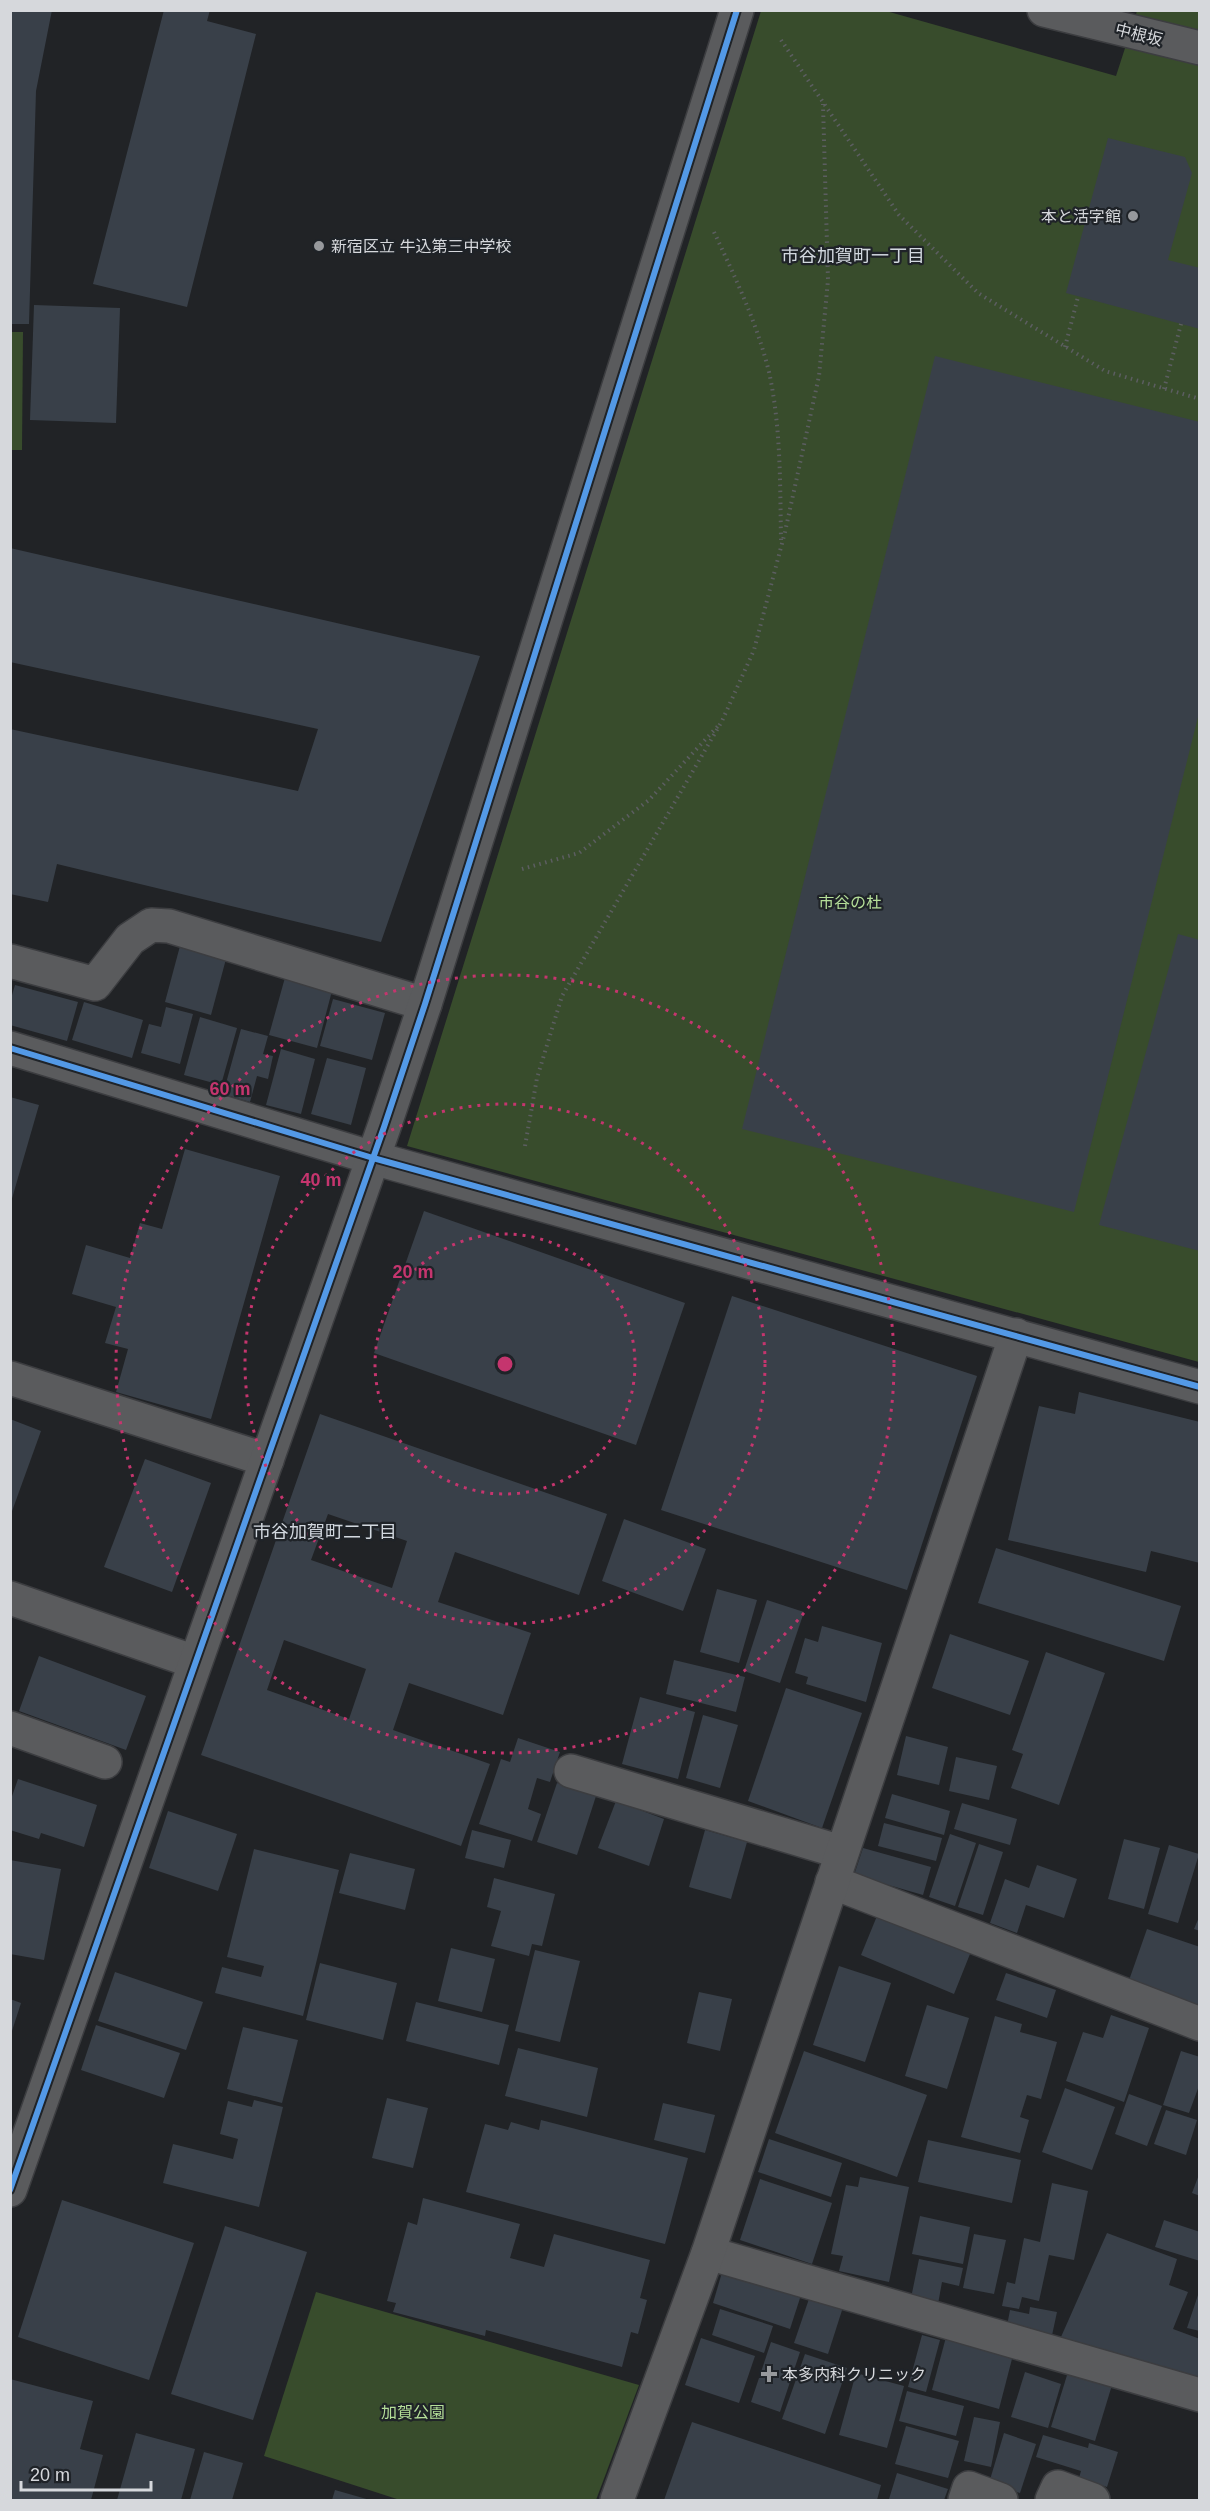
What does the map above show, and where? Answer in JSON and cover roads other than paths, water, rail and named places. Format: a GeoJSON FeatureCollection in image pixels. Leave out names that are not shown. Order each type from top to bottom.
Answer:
{"type":"FeatureCollection","features":[{"type":"Feature","properties":{"kind":"street"},"geometry":{"type":"LineString","coordinates":[[10,2190],[373,1158],[424,1004],[737,10]]}},
{"type":"Feature","properties":{"kind":"street","name":"中根坂"},"geometry":{"type":"LineString","coordinates":[[1044,10],[1101,17],[1200,48]]}},
{"type":"Feature","properties":{"kind":"street"},"geometry":{"type":"LineString","coordinates":[[10,961],[94,984],[130,939],[151,925],[169,926],[424,1004]]}},
{"type":"Feature","properties":{"kind":"street"},"geometry":{"type":"LineString","coordinates":[[10,1048],[373,1158],[1200,1387]]}},
{"type":"Feature","properties":{"kind":"street"},"geometry":{"type":"LineString","coordinates":[[617,2500],[708,2253],[1016,1335]]}},
{"type":"Feature","properties":{"kind":"street"},"geometry":{"type":"LineString","coordinates":[[10,1378],[267,1460]]}},
{"type":"Feature","properties":{"kind":"street"},"geometry":{"type":"LineString","coordinates":[[10,1598],[195,1662]]}},
{"type":"Feature","properties":{"kind":"street"},"geometry":{"type":"LineString","coordinates":[[10,1728],[105,1762]]}},
{"type":"Feature","properties":{"kind":"street"},"geometry":{"type":"LineString","coordinates":[[571,1770],[837,1867],[1200,2024]]}},
{"type":"Feature","properties":{"kind":"street"},"geometry":{"type":"LineString","coordinates":[[708,2253],[1200,2395]]}},
{"type":"Feature","properties":{"kind":"street"},"geometry":{"type":"LineString","coordinates":[[965,2500],[969,2487],[1001,2500]]}},
{"type":"Feature","properties":{"kind":"street"},"geometry":{"type":"LineString","coordinates":[[1052,2500],[1058,2487],[1093,2500]]}},
{"type":"Feature","properties":{"kind":"place","name":"本と活字館"},"geometry":{"type":"Point","coordinates":[1133,216]}},
{"type":"Feature","properties":{"kind":"place","name":"新宿区立 牛込第三中学校"},"geometry":{"type":"Point","coordinates":[319,246]}},
{"type":"Feature","properties":{"kind":"place","name":"本多内科クリニック"},"geometry":{"type":"Point","coordinates":[769,2374]}},
{"type":"Feature","properties":{"kind":"district","name":"市谷加賀町一丁目"},"geometry":{"type":"Point","coordinates":[853,256]}},
{"type":"Feature","properties":{"kind":"district","name":"市谷加賀町二丁目"},"geometry":{"type":"Point","coordinates":[325,1532]}},
{"type":"Feature","properties":{"kind":"park label","name":"市谷の杜"},"geometry":{"type":"Point","coordinates":[850,902]}},
{"type":"Feature","properties":{"kind":"park label","name":"加賀公園"},"geometry":{"type":"Point","coordinates":[413,2412]}}]}
